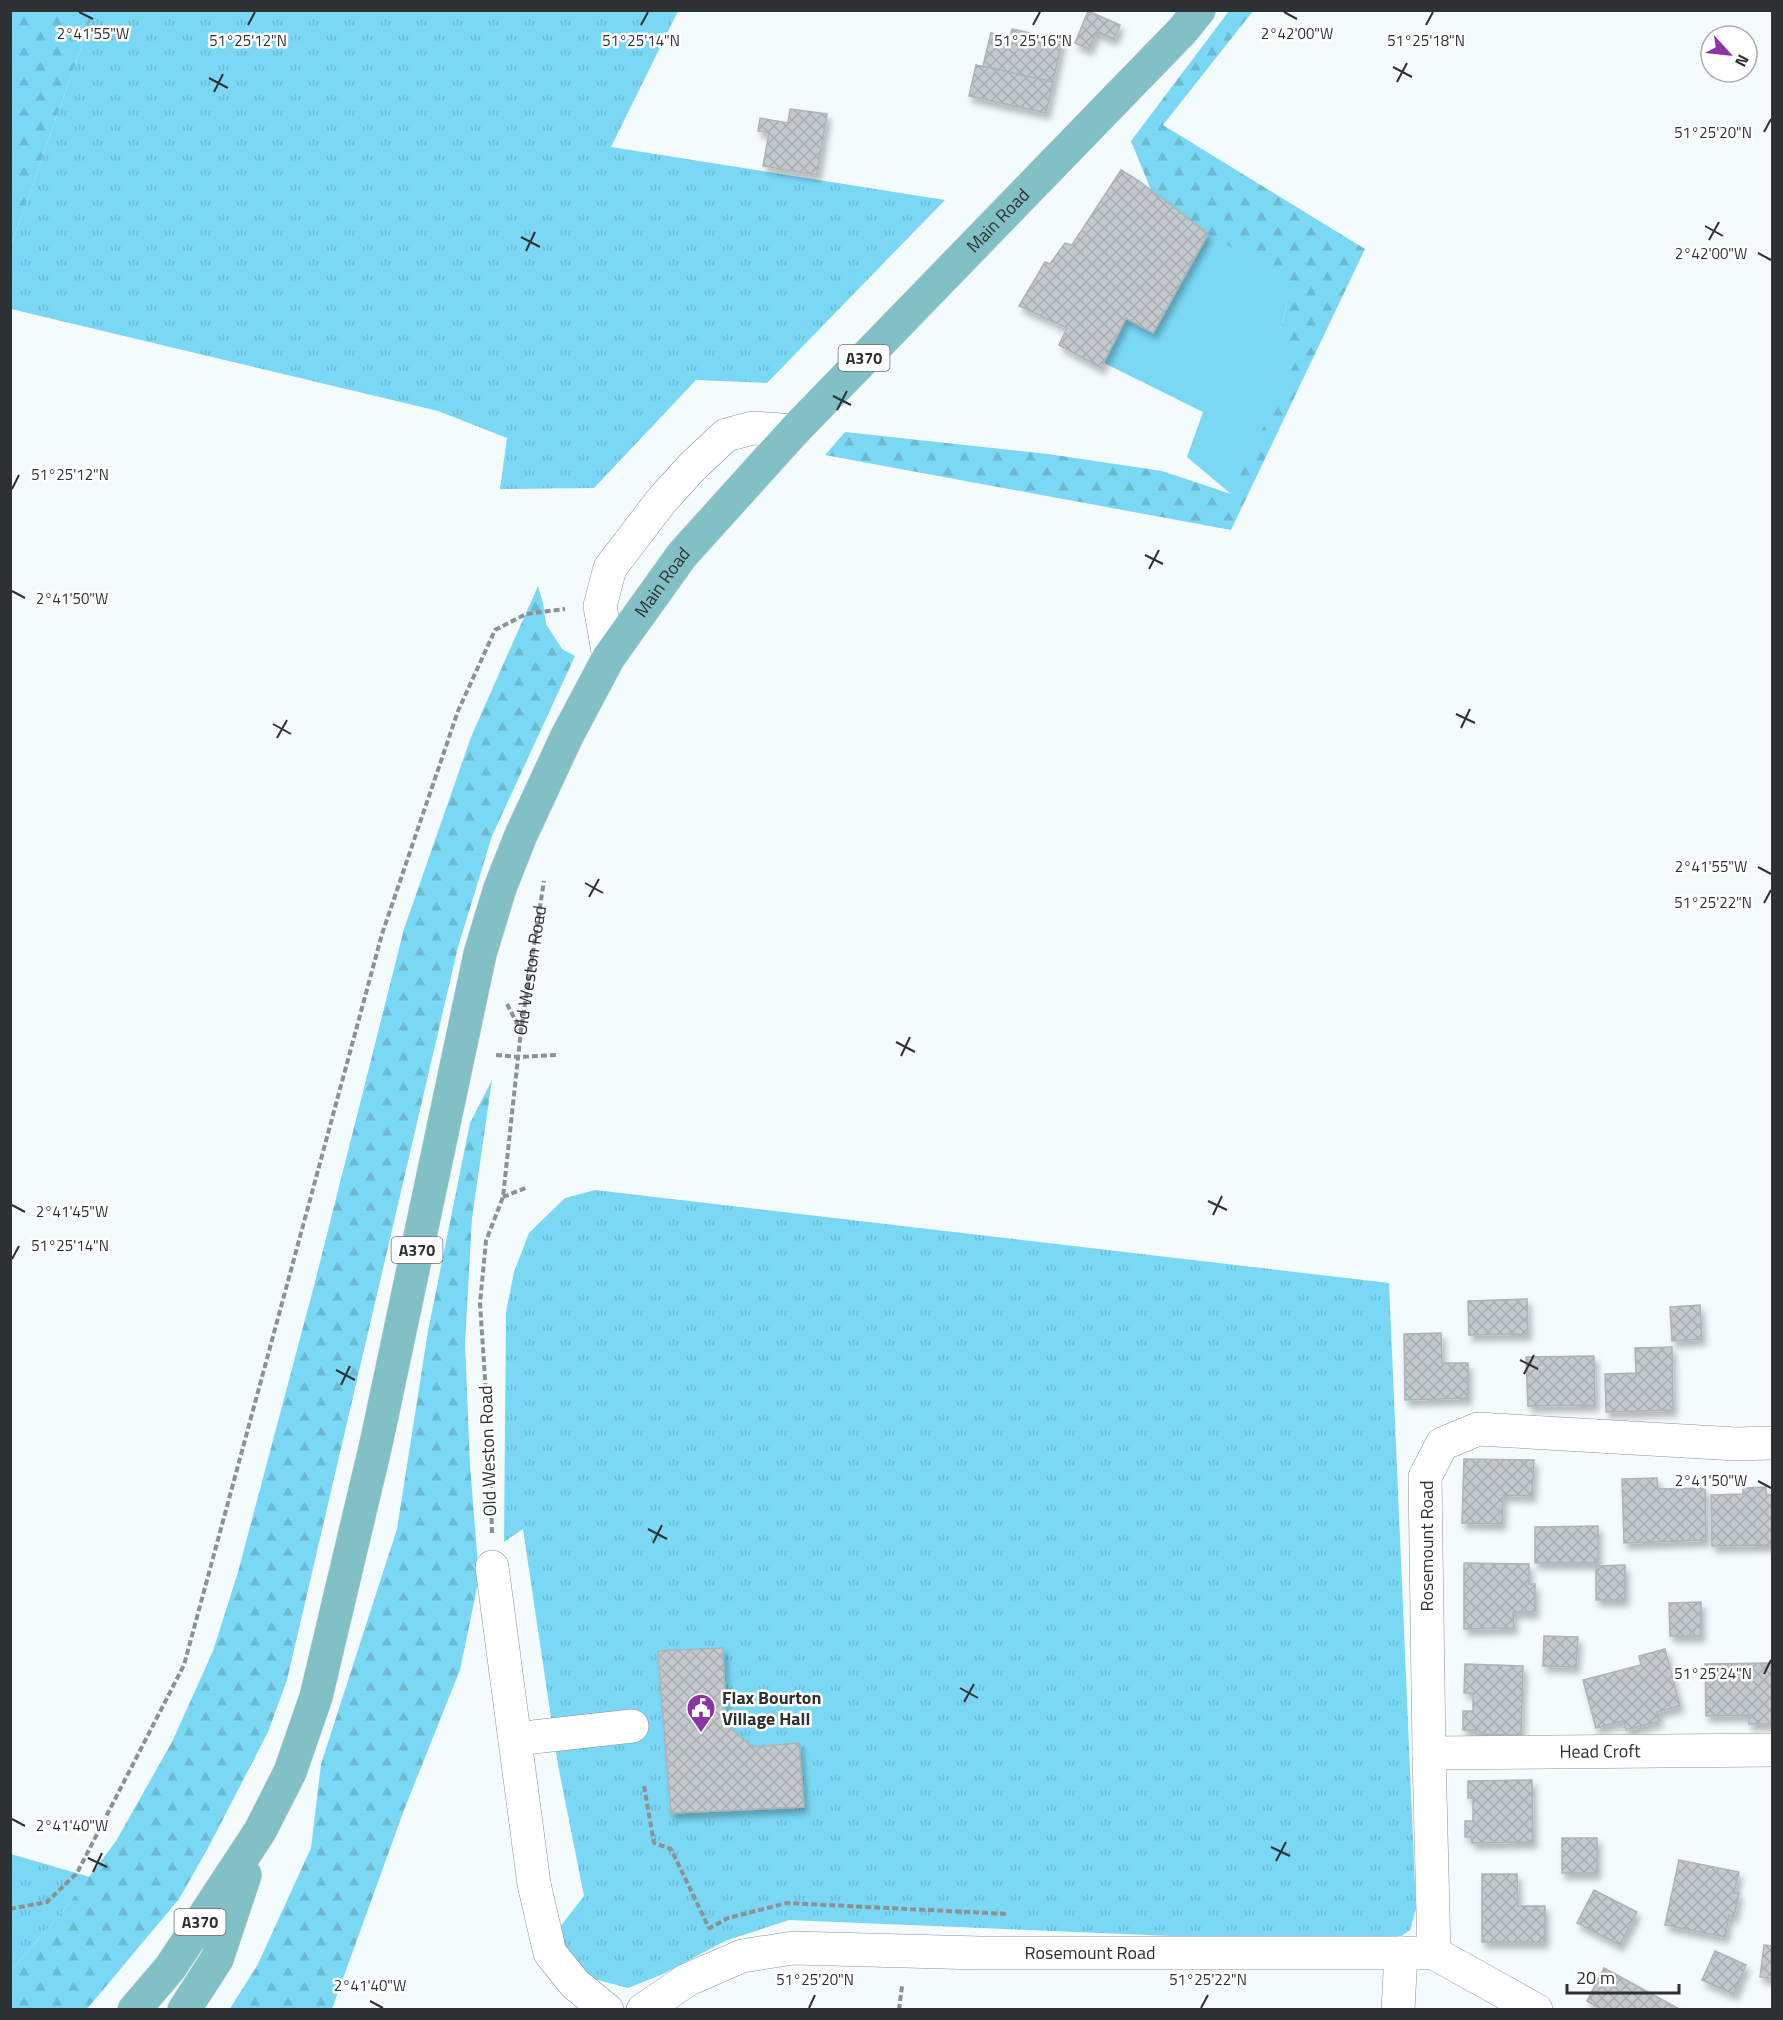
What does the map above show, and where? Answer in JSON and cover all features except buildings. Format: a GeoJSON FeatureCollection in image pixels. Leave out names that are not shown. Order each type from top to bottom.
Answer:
{"type":"FeatureCollection","features":[{"type":"Feature","properties":{"kind":"main road","name":"Main Road"},"geometry":{"type":"LineString","coordinates":[[459,1052],[480,954],[500,888],[521,835],[567,736],[609,657],[682,555],[794,431],[1183,30],[1199,10]]}},
{"type":"Feature","properties":{"kind":"main road","name":"A370"},"geometry":{"type":"LineString","coordinates":[[134,2010],[170,1968],[260,1831],[290,1772],[316,1697],[376,1444],[459,1052]]}},
{"type":"Feature","properties":{"kind":"main road"},"geometry":{"type":"LineString","coordinates":[[184,2010],[217,1959],[260,1831]]}},
{"type":"Feature","properties":{"kind":"street"},"geometry":{"type":"LineString","coordinates":[[609,657],[600,606],[610,568],[630,540],[692,467],[726,435],[753,428],[794,431]]}},
{"type":"Feature","properties":{"kind":"street","name":"Rosemount Road"},"geometry":{"type":"LineString","coordinates":[[1434,1953],[1425,1477],[1442,1444],[1478,1430],[1736,1444],[1773,1443]]}},
{"type":"Feature","properties":{"kind":"street"},"geometry":{"type":"LineString","coordinates":[[492,1567],[534,1884],[550,1953],[575,1984],[607,2010]]}},
{"type":"Feature","properties":{"kind":"street"},"geometry":{"type":"LineString","coordinates":[[515,1739],[633,1726]]}},
{"type":"Feature","properties":{"kind":"street","name":"Head Croft"},"geometry":{"type":"LineString","coordinates":[[1429,1754],[1773,1750]]}},
{"type":"Feature","properties":{"kind":"street","name":"Rosemount Road"},"geometry":{"type":"LineString","coordinates":[[643,2010],[687,1980],[742,1956],[793,1948],[992,1953],[1434,1953],[1536,2010]]}},
{"type":"Feature","properties":{"kind":"street"},"geometry":{"type":"LineString","coordinates":[[1398,2010],[1401,1953]]}},
{"type":"Feature","properties":{"kind":"path"},"geometry":{"type":"LineString","coordinates":[[10,1909],[47,1902],[77,1873],[184,1665],[382,934],[458,711],[495,630],[526,614],[600,606]]}},
{"type":"Feature","properties":{"kind":"path","name":"Old Weston Road"},"geometry":{"type":"LineString","coordinates":[[492,1567],[490,1454],[480,1304],[486,1241],[503,1197],[521,1030],[546,870]]}},
{"type":"Feature","properties":{"kind":"path"},"geometry":{"type":"LineString","coordinates":[[459,1052],[518,1057],[557,1055]]}},
{"type":"Feature","properties":{"kind":"path"},"geometry":{"type":"LineString","coordinates":[[503,1197],[528,1187]]}},
{"type":"Feature","properties":{"kind":"path"},"geometry":{"type":"LineString","coordinates":[[644,1786],[654,1843],[671,1849],[709,1928]]}},
{"type":"Feature","properties":{"kind":"green space"},"geometry":{"type":"Polygon","coordinates":[[[10,11],[94,11],[11,246],[10,11]]]}},
{"type":"Feature","properties":{"kind":"green space"},"geometry":{"type":"Polygon","coordinates":[[[94,11],[678,11],[611,147],[945,200],[767,383],[696,380],[594,488],[500,489],[507,438],[438,411],[11,309],[11,246],[94,11]]]}},
{"type":"Feature","properties":{"kind":"green space"},"geometry":{"type":"Polygon","coordinates":[[[1229,11],[1253,11],[1163,125],[1365,249],[1231,530],[825,455],[845,432],[1048,454],[1162,471],[1231,494],[1287,302],[1208,234],[1151,190],[1131,141],[1229,11]]]}},
{"type":"Feature","properties":{"kind":"green space"},"geometry":{"type":"Polygon","coordinates":[[[1208,234],[1287,280],[1287,302],[1281,329],[1297,358],[1231,494],[1187,457],[1203,412],[1104,363],[1126,318],[1153,333],[1208,234]]]}},
{"type":"Feature","properties":{"kind":"green space"},"geometry":{"type":"Polygon","coordinates":[[[538,586],[546,624],[562,649],[575,656],[492,836],[458,947],[287,1680],[268,1732],[179,1899],[87,2009],[11,2009],[11,1971],[68,1905],[116,1841],[172,1742],[213,1651],[238,1572],[315,1282],[404,929],[471,737],[538,586]]]}},
{"type":"Feature","properties":{"kind":"green space"},"geometry":{"type":"Polygon","coordinates":[[[492,1080],[472,1218],[465,1343],[470,1465],[479,1578],[460,1670],[404,1810],[332,2009],[229,2010],[257,1966],[311,1848],[321,1764],[397,1529],[428,1331],[470,1123],[492,1080]]]}},
{"type":"Feature","properties":{"kind":"green space"},"geometry":{"type":"Polygon","coordinates":[[[595,1190],[1389,1283],[1416,1909],[1410,1930],[1389,1945],[789,1920],[725,1941],[663,1974],[628,1988],[590,1978],[566,1952],[560,1927],[584,1896],[558,1765],[523,1529],[504,1542],[506,1312],[514,1272],[529,1233],[565,1198],[595,1190]]]}},
{"type":"Feature","properties":{"kind":"green space"},"geometry":{"type":"Polygon","coordinates":[[[11,1854],[90,1877],[11,1971],[11,1854]]]}},
{"type":"Feature","properties":{"kind":"place","name":"Flax Bourton Village Hall"},"geometry":{"type":"Point","coordinates":[701,1734]}}]}
